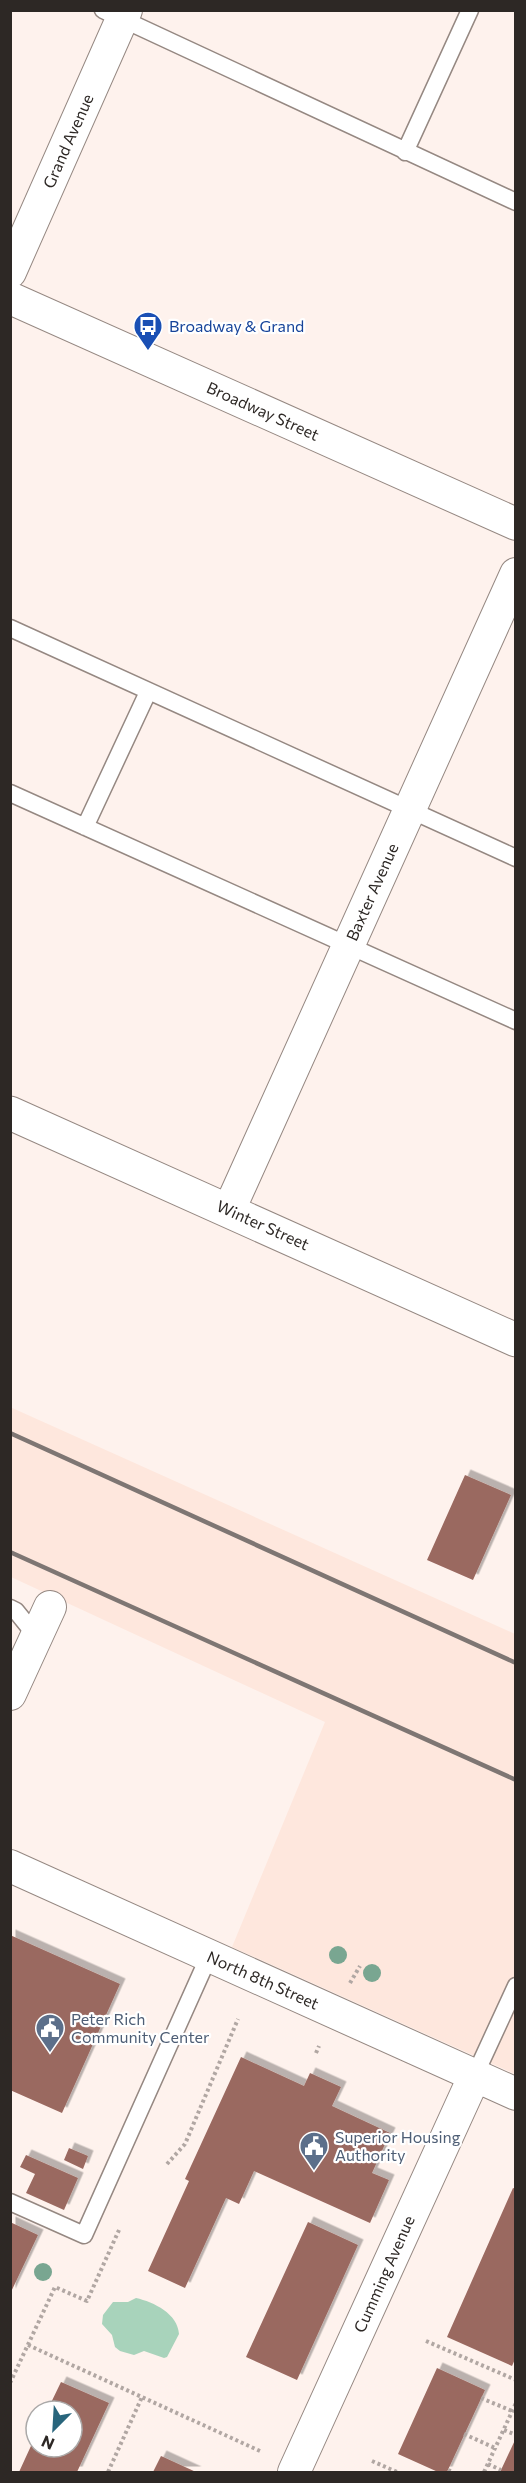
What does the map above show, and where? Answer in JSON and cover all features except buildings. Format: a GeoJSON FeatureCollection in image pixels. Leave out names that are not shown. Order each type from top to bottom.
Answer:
{"type":"FeatureCollection","features":[{"type":"Feature","properties":{"kind":"street","name":"Grand Avenue"},"geometry":{"type":"LineString","coordinates":[[10,272],[117,13]]}},
{"type":"Feature","properties":{"kind":"street","name":"Broadway Street"},"geometry":{"type":"LineString","coordinates":[[10,298],[516,524]]}},
{"type":"Feature","properties":{"kind":"street","name":"Baxter Avenue"},"geometry":{"type":"LineString","coordinates":[[229,1210],[516,574]]}},
{"type":"Feature","properties":{"kind":"street","name":"Winter Street"},"geometry":{"type":"LineString","coordinates":[[10,1113],[516,1340]]}},
{"type":"Feature","properties":{"kind":"street"},"geometry":{"type":"LineString","coordinates":[[10,1694],[50,1607]]}},
{"type":"Feature","properties":{"kind":"street","name":"North 8th Street"},"geometry":{"type":"LineString","coordinates":[[10,1866],[516,2094]]}},
{"type":"Feature","properties":{"kind":"street","name":"Cumming Avenue"},"geometry":{"type":"LineString","coordinates":[[294,2472],[475,2075]]}},
{"type":"Feature","properties":{"kind":"lane"},"geometry":{"type":"LineString","coordinates":[[405,152],[470,10]]}},
{"type":"Feature","properties":{"kind":"lane"},"geometry":{"type":"LineString","coordinates":[[117,13],[405,152],[516,202]]}},
{"type":"Feature","properties":{"kind":"lane"},"geometry":{"type":"LineString","coordinates":[[10,628],[516,858]]}},
{"type":"Feature","properties":{"kind":"lane"},"geometry":{"type":"LineString","coordinates":[[85,827],[148,692]]}},
{"type":"Feature","properties":{"kind":"lane"},"geometry":{"type":"LineString","coordinates":[[10,793],[516,1021]]}},
{"type":"Feature","properties":{"kind":"lane"},"geometry":{"type":"LineString","coordinates":[[10,1608],[16,1611],[37,1637]]}},
{"type":"Feature","properties":{"kind":"lane"},"geometry":{"type":"LineString","coordinates":[[10,2202],[84,2235],[209,1956]]}},
{"type":"Feature","properties":{"kind":"lane"},"geometry":{"type":"LineString","coordinates":[[475,2075],[516,1986]]}},
{"type":"Feature","properties":{"kind":"path"},"geometry":{"type":"LineString","coordinates":[[167,2164],[185,2144],[238,2019]]}},
{"type":"Feature","properties":{"kind":"path"},"geometry":{"type":"LineString","coordinates":[[316,2053],[319,2046]]}},
{"type":"Feature","properties":{"kind":"path"},"geometry":{"type":"LineString","coordinates":[[10,2383],[55,2287],[87,2301],[119,2230]]}},
{"type":"Feature","properties":{"kind":"path"},"geometry":{"type":"LineString","coordinates":[[426,2341],[516,2380]]}},
{"type":"Feature","properties":{"kind":"path"},"geometry":{"type":"LineString","coordinates":[[28,2345],[260,2451]]}},
{"type":"Feature","properties":{"kind":"path"},"geometry":{"type":"LineString","coordinates":[[108,2472],[142,2397]]}},
{"type":"Feature","properties":{"kind":"path"},"geometry":{"type":"LineString","coordinates":[[481,2398],[512,2411]]}},
{"type":"Feature","properties":{"kind":"path"},"geometry":{"type":"LineString","coordinates":[[484,2472],[516,2403]]}},
{"type":"Feature","properties":{"kind":"path"},"geometry":{"type":"LineString","coordinates":[[504,2430],[516,2435]]}},
{"type":"Feature","properties":{"kind":"path"},"geometry":{"type":"LineString","coordinates":[[464,2434],[495,2448]]}},
{"type":"Feature","properties":{"kind":"path"},"geometry":{"type":"LineString","coordinates":[[372,2462],[397,2472]]}},
{"type":"Feature","properties":{"kind":"path"},"geometry":{"type":"LineString","coordinates":[[488,2464],[501,2470]]}},
{"type":"Feature","properties":{"kind":"shaded area"},"geometry":{"type":"Polygon","coordinates":[[[10,1407],[515,1634],[515,2074],[232,1947],[325,1722],[11,1577],[10,1407]]]}},
{"type":"Feature","properties":{"kind":"green space"},"geometry":{"type":"Polygon","coordinates":[[[136,2298],[150,2302],[164,2310],[178,2327],[179,2334],[167,2357],[144,2351],[134,2355],[120,2351],[115,2347],[112,2335],[102,2324],[103,2315],[113,2302],[128,2302],[136,2298]]]}},
{"type":"Feature","properties":{"kind":"railway"},"geometry":{"type":"LineString","coordinates":[[10,1433],[516,1663]]}},
{"type":"Feature","properties":{"kind":"railway"},"geometry":{"type":"LineString","coordinates":[[10,1552],[516,1780]]}},
{"type":"Feature","properties":{"kind":"place","name":"Broadway & Grand"},"geometry":{"type":"Point","coordinates":[148,352]}},
{"type":"Feature","properties":{"kind":"place","name":"Peter Rich Community Center"},"geometry":{"type":"Point","coordinates":[50,2054]}},
{"type":"Feature","properties":{"kind":"place","name":"Superior Housing Authority"},"geometry":{"type":"Point","coordinates":[314,2172]}}]}
